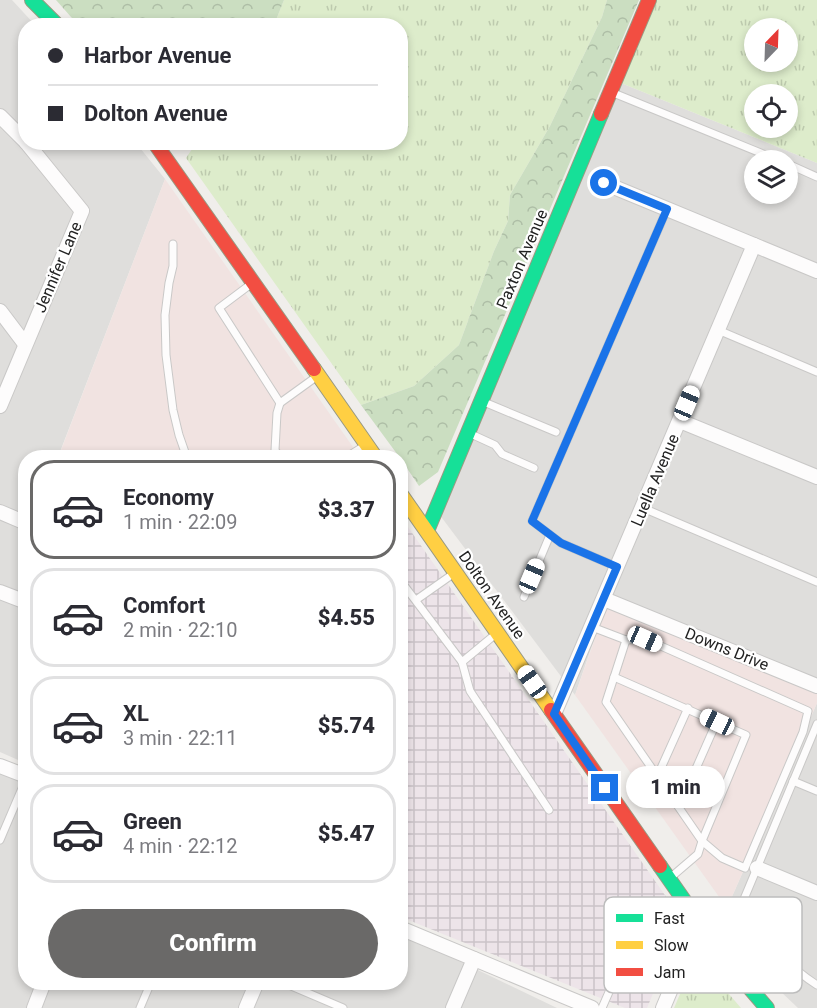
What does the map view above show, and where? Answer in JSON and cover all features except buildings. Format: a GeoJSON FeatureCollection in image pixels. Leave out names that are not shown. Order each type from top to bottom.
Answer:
{"type":"FeatureCollection","features":[{"type":"Feature","properties":{"kind":"street"},"geometry":{"type":"LineString","coordinates":[[32,0],[50,18]]}},
{"type":"Feature","properties":{"kind":"street","name":"Paxton Avenue"},"geometry":{"type":"LineString","coordinates":[[427,531],[649,0]]}},
{"type":"Feature","properties":{"kind":"street","name":"Jennifer Lane"},"geometry":{"type":"LineString","coordinates":[[0,116],[18,134]]}},
{"type":"Feature","properties":{"kind":"street","name":"Jennifer Lane"},"geometry":{"type":"LineString","coordinates":[[0,406],[82,211],[32,150]]}},
{"type":"Feature","properties":{"kind":"street"},"geometry":{"type":"LineString","coordinates":[[160,150],[370,450]]}},
{"type":"Feature","properties":{"kind":"street"},"geometry":{"type":"LineString","coordinates":[[604,183],[817,272]]}},
{"type":"Feature","properties":{"kind":"street","name":"Luella Avenue"},"geometry":{"type":"LineString","coordinates":[[554,714],[754,245]]}},
{"type":"Feature","properties":{"kind":"street"},"geometry":{"type":"LineString","coordinates":[[0,311],[25,344]]}},
{"type":"Feature","properties":{"kind":"street"},"geometry":{"type":"LineString","coordinates":[[680,421],[817,477]]}},
{"type":"Feature","properties":{"kind":"street","name":"Dolton Avenue"},"geometry":{"type":"LineString","coordinates":[[408,504],[682,897]]}},
{"type":"Feature","properties":{"kind":"street"},"geometry":{"type":"LineString","coordinates":[[0,512],[18,520]]}},
{"type":"Feature","properties":{"kind":"street"},"geometry":{"type":"LineString","coordinates":[[0,592],[18,599]]}},
{"type":"Feature","properties":{"kind":"street","name":"Downs Drive"},"geometry":{"type":"LineString","coordinates":[[604,599],[817,686]]}},
{"type":"Feature","properties":{"kind":"street"},"geometry":{"type":"LineString","coordinates":[[0,766],[18,774]]}},
{"type":"Feature","properties":{"kind":"street"},"geometry":{"type":"LineString","coordinates":[[757,868],[817,893]]}},
{"type":"Feature","properties":{"kind":"street"},"geometry":{"type":"LineString","coordinates":[[408,931],[592,1008]]}},
{"type":"Feature","properties":{"kind":"street"},"geometry":{"type":"LineString","coordinates":[[453,1008],[474,959]]}},
{"type":"Feature","properties":{"kind":"street"},"geometry":{"type":"LineString","coordinates":[[34,1008],[41,990]]}},
{"type":"Feature","properties":{"kind":"street"},"geometry":{"type":"LineString","coordinates":[[246,1008],[254,990]]}},
{"type":"Feature","properties":{"kind":"street"},"geometry":{"type":"LineString","coordinates":[[663,1008],[669,993]]}},
{"type":"Feature","properties":{"kind":"street","name":"Dolton Avenue"},"geometry":{"type":"LineString","coordinates":[[754,993],[767,1008]]}},
{"type":"Feature","properties":{"kind":"lane"},"geometry":{"type":"LineString","coordinates":[[610,92],[753,150]]}},
{"type":"Feature","properties":{"kind":"lane"},"geometry":{"type":"LineString","coordinates":[[798,168],[817,177]]}},
{"type":"Feature","properties":{"kind":"lane"},"geometry":{"type":"LineString","coordinates":[[617,567],[561,543],[532,521],[667,209]]}},
{"type":"Feature","properties":{"kind":"lane"},"geometry":{"type":"LineString","coordinates":[[173,244],[173,266],[165,315],[166,355],[173,410],[184,450]]}},
{"type":"Feature","properties":{"kind":"lane"},"geometry":{"type":"LineString","coordinates":[[253,282],[219,308],[280,403]]}},
{"type":"Feature","properties":{"kind":"lane"},"geometry":{"type":"LineString","coordinates":[[718,330],[817,372]]}},
{"type":"Feature","properties":{"kind":"lane"},"geometry":{"type":"LineString","coordinates":[[275,450],[277,413],[280,403],[318,376]]}},
{"type":"Feature","properties":{"kind":"lane"},"geometry":{"type":"LineString","coordinates":[[481,401],[556,432]]}},
{"type":"Feature","properties":{"kind":"lane"},"geometry":{"type":"LineString","coordinates":[[468,433],[495,446],[502,454],[534,468]]}},
{"type":"Feature","properties":{"kind":"lane"},"geometry":{"type":"LineString","coordinates":[[357,450],[366,444]]}},
{"type":"Feature","properties":{"kind":"lane"},"geometry":{"type":"LineString","coordinates":[[643,508],[817,582]]}},
{"type":"Feature","properties":{"kind":"lane"},"geometry":{"type":"LineString","coordinates":[[524,597],[550,535]]}},
{"type":"Feature","properties":{"kind":"lane"},"geometry":{"type":"LineString","coordinates":[[416,600],[456,572]]}},
{"type":"Feature","properties":{"kind":"lane"},"geometry":{"type":"LineString","coordinates":[[408,590],[462,662],[470,691],[549,810]]}},
{"type":"Feature","properties":{"kind":"lane"},"geometry":{"type":"LineString","coordinates":[[592,627],[626,640],[645,639],[808,711],[802,732],[745,868],[722,858],[702,841],[606,702],[626,640]]}},
{"type":"Feature","properties":{"kind":"lane"},"geometry":{"type":"LineString","coordinates":[[462,662],[497,632]]}},
{"type":"Feature","properties":{"kind":"lane"},"geometry":{"type":"LineString","coordinates":[[614,677],[746,735],[698,854],[669,879]]}},
{"type":"Feature","properties":{"kind":"lane"},"geometry":{"type":"LineString","coordinates":[[657,777],[688,708]]}},
{"type":"Feature","properties":{"kind":"lane"},"geometry":{"type":"LineString","coordinates":[[679,807],[717,722]]}},
{"type":"Feature","properties":{"kind":"lane"},"geometry":{"type":"LineString","coordinates":[[745,897],[817,724]]}},
{"type":"Feature","properties":{"kind":"lane"},"geometry":{"type":"LineString","coordinates":[[794,781],[817,790]]}},
{"type":"Feature","properties":{"kind":"lane"},"geometry":{"type":"LineString","coordinates":[[0,840],[18,797]]}},
{"type":"Feature","properties":{"kind":"lane"},"geometry":{"type":"LineString","coordinates":[[802,974],[817,985]]}},
{"type":"Feature","properties":{"kind":"lane"},"geometry":{"type":"LineString","coordinates":[[140,1008],[148,990]]}},
{"type":"Feature","properties":{"kind":"lane"},"geometry":{"type":"LineString","coordinates":[[301,990],[343,1008]]}},
{"type":"Feature","properties":{"kind":"lane"},"geometry":{"type":"LineString","coordinates":[[602,1008],[609,993]]}},
{"type":"Feature","properties":{"kind":"shaded area"},"geometry":{"type":"Polygon","coordinates":[[[0,0],[12,0],[29,18],[18,18],[18,150],[142,150],[165,179],[61,450],[18,450],[18,760],[0,752],[0,0]]]}},
{"type":"Feature","properties":{"kind":"shaded area"},"geometry":{"type":"Polygon","coordinates":[[[621,83],[744,133],[744,138],[756,138],[785,150],[744,150],[744,204],[798,204],[798,155],[817,163],[817,691],[606,605],[575,695],[439,514],[621,83]]]}},
{"type":"Feature","properties":{"kind":"shaded area"},"geometry":{"type":"Polygon","coordinates":[[[165,179],[355,450],[61,450],[165,179]]]}},
{"type":"Feature","properties":{"kind":"shaded area"},"geometry":{"type":"Polygon","coordinates":[[[408,527],[666,897],[604,897],[604,993],[653,993],[647,1008],[625,1008],[408,920],[408,527]]]}},
{"type":"Feature","properties":{"kind":"shaded area"},"geometry":{"type":"Polygon","coordinates":[[[607,605],[817,691],[817,703],[732,897],[719,897],[575,695],[607,605]]]}},
{"type":"Feature","properties":{"kind":"shaded area"},"geometry":{"type":"Polygon","coordinates":[[[817,703],[817,1008],[798,1008],[782,993],[802,993],[802,897],[732,897],[817,703]]]}},
{"type":"Feature","properties":{"kind":"shaded area"},"geometry":{"type":"Polygon","coordinates":[[[0,773],[18,781],[18,990],[408,990],[408,940],[455,959],[557,1008],[0,1008],[0,773]]]}},
{"type":"Feature","properties":{"kind":"green space"},"geometry":{"type":"Polygon","coordinates":[[[56,0],[284,0],[277,18],[72,18],[56,0]]]}},
{"type":"Feature","properties":{"kind":"green space"},"geometry":{"type":"Polygon","coordinates":[[[284,0],[607,0],[602,17],[550,126],[510,195],[508,221],[494,251],[459,345],[414,386],[361,405],[186,158],[191,150],[408,150],[408,18],[277,18],[284,0]]]}},
{"type":"Feature","properties":{"kind":"green space"},"geometry":{"type":"Polygon","coordinates":[[[607,0],[639,0],[438,472],[419,486],[408,470],[408,450],[394,450],[361,405],[414,386],[459,345],[494,251],[508,221],[510,195],[550,126],[602,17],[607,0]]]}},
{"type":"Feature","properties":{"kind":"green space"},"geometry":{"type":"Polygon","coordinates":[[[655,0],[817,0],[817,163],[798,155],[798,150],[785,150],[756,138],[798,138],[798,84],[744,84],[744,133],[621,83],[655,0]]]}},
{"type":"Feature","properties":{"kind":"green space"},"geometry":{"type":"Polygon","coordinates":[[[680,993],[728,993],[741,1008],[674,1008],[680,993]]]}},
{"type":"Feature","properties":{"kind":"traffic: fast"},"geometry":{"type":"LineString","coordinates":[[32,0],[50,18]]}},
{"type":"Feature","properties":{"kind":"traffic: fast"},"geometry":{"type":"LineString","coordinates":[[427,531],[601,114]]}},
{"type":"Feature","properties":{"kind":"traffic: fast"},"geometry":{"type":"LineString","coordinates":[[660,866],[682,897]]}},
{"type":"Feature","properties":{"kind":"traffic: fast"},"geometry":{"type":"LineString","coordinates":[[755,993],[767,1008]]}},
{"type":"Feature","properties":{"kind":"traffic: slow"},"geometry":{"type":"LineString","coordinates":[[314,369],[370,450]]}},
{"type":"Feature","properties":{"kind":"traffic: slow"},"geometry":{"type":"LineString","coordinates":[[408,504],[551,710]]}},
{"type":"Feature","properties":{"kind":"traffic: jam"},"geometry":{"type":"LineString","coordinates":[[601,114],[649,0]]}},
{"type":"Feature","properties":{"kind":"traffic: jam"},"geometry":{"type":"LineString","coordinates":[[160,150],[314,369]]}},
{"type":"Feature","properties":{"kind":"traffic: jam"},"geometry":{"type":"LineString","coordinates":[[551,710],[660,866]]}},
{"type":"Feature","properties":{"kind":"route"},"geometry":{"type":"LineString","coordinates":[[604,183],[667,209],[532,521],[561,543],[617,567],[554,714],[605,788]]}}]}
